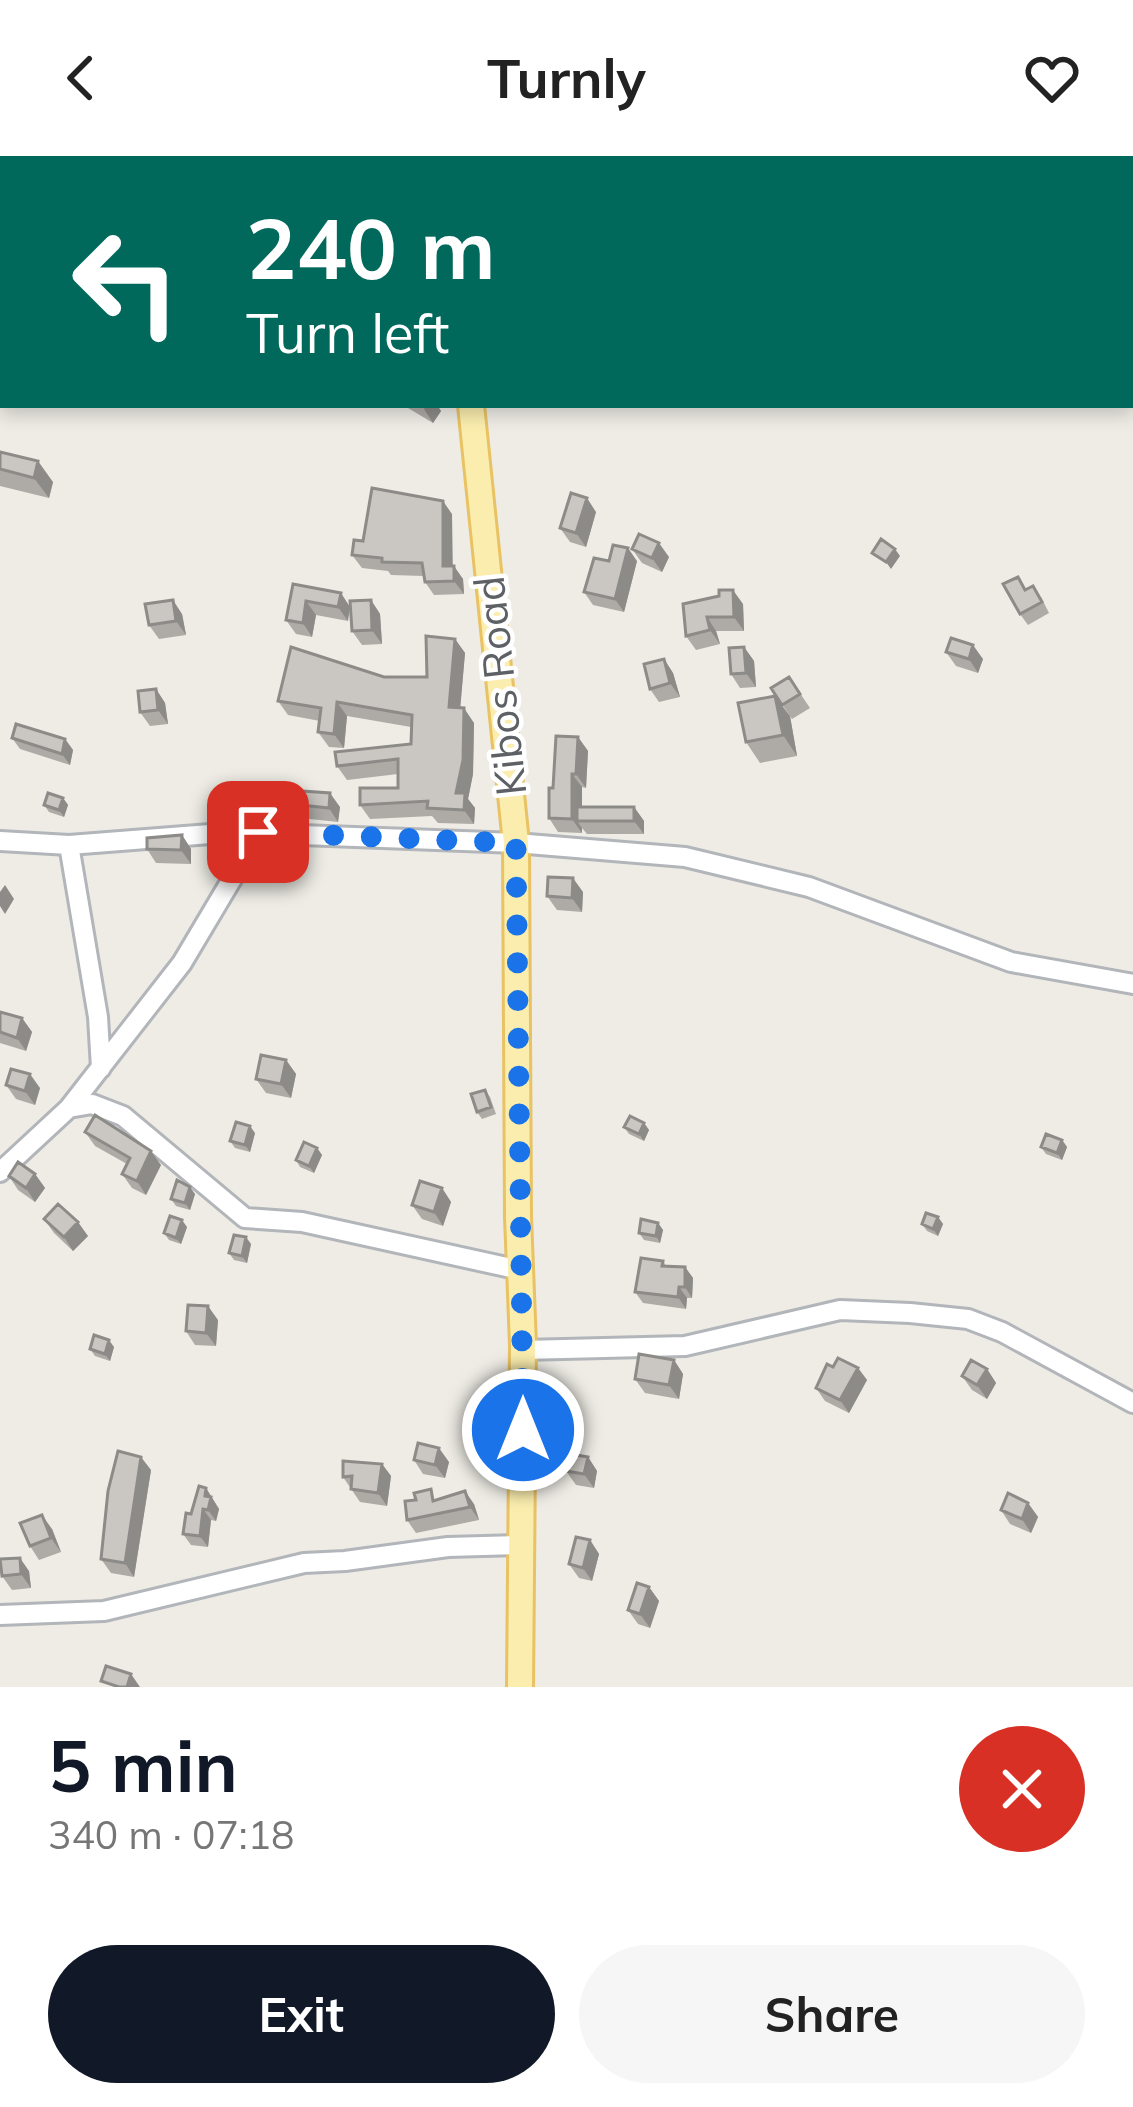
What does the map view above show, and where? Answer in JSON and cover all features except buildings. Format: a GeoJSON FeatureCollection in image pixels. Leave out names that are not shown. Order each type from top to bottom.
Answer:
{"type":"FeatureCollection","features":[{"type":"Feature","properties":{"kind":"main road","name":"Kibos Road"},"geometry":{"type":"LineString","coordinates":[[471,408],[516,843],[523,1350],[520,1687]]}},
{"type":"Feature","properties":{"kind":"street"},"geometry":{"type":"LineString","coordinates":[[0,1172],[8,1148],[69,1108],[182,963],[247,858],[254,842],[246,833]]}},
{"type":"Feature","properties":{"kind":"street"},"geometry":{"type":"LineString","coordinates":[[0,841],[69,844],[246,833],[516,843],[685,857],[809,887],[1011,962],[1133,984]]}},
{"type":"Feature","properties":{"kind":"street"},"geometry":{"type":"LineString","coordinates":[[69,844],[98,1017],[101,1068]]}},
{"type":"Feature","properties":{"kind":"street"},"geometry":{"type":"LineString","coordinates":[[69,1108],[92,1104],[123,1115],[245,1218],[302,1222],[520,1270]]}},
{"type":"Feature","properties":{"kind":"street"},"geometry":{"type":"LineString","coordinates":[[523,1350],[685,1346],[840,1310],[910,1313],[968,1319],[1002,1332],[1133,1403]]}},
{"type":"Feature","properties":{"kind":"street"},"geometry":{"type":"LineString","coordinates":[[0,1615],[104,1611],[304,1563],[448,1547],[522,1546]]}},
{"type":"Feature","properties":{"kind":"route"},"geometry":{"type":"LineString","coordinates":[[258,832],[516,843],[523,1430]]}}]}
